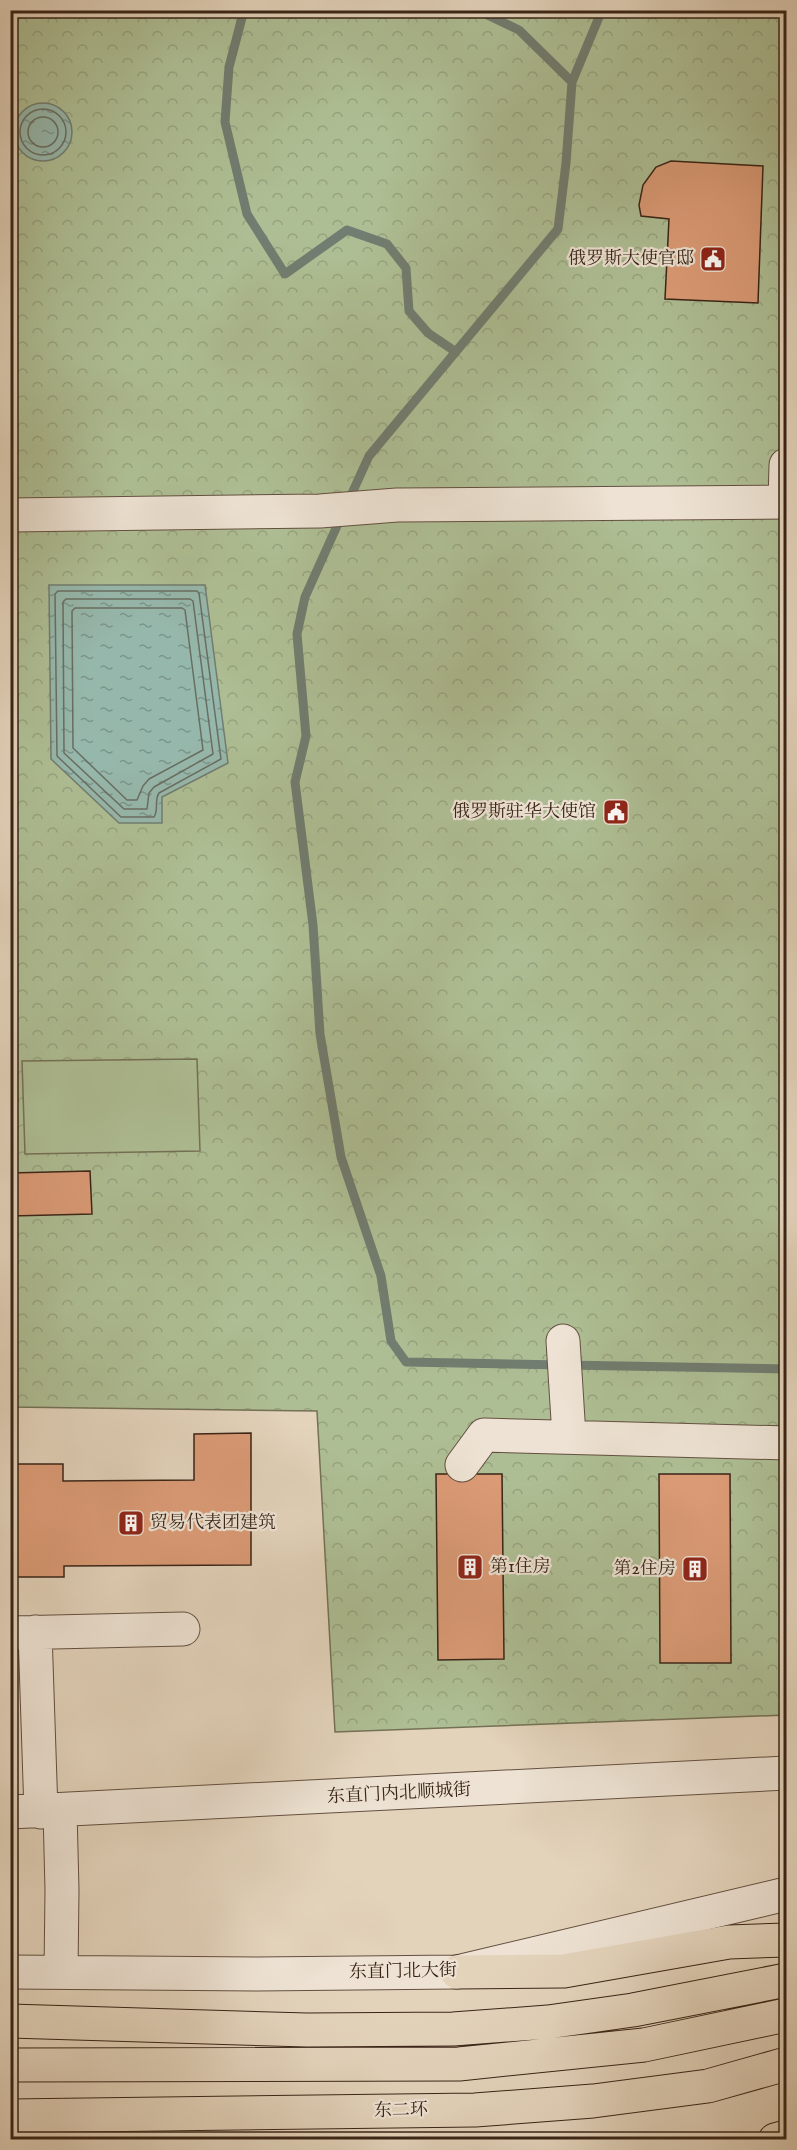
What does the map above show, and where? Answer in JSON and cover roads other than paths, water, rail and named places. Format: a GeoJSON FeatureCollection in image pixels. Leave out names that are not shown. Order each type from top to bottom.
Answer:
{"type":"FeatureCollection","features":[{"type":"Feature","properties":{"kind":"highway"},"geometry":{"type":"LineString","coordinates":[[457,1972],[564,1971],[729,1942],[786,1940]]}},
{"type":"Feature","properties":{"kind":"highway"},"geometry":{"type":"LineString","coordinates":[[10,2021],[307,2030],[453,2029],[548,2022],[633,2010],[786,1980]]}},
{"type":"Feature","properties":{"kind":"highway"},"geometry":{"type":"LineString","coordinates":[[10,2065],[459,2064],[644,2045],[786,2015]]}},
{"type":"Feature","properties":{"kind":"highway","name":"东二环"},"geometry":{"type":"LineString","coordinates":[[10,2116],[475,2110],[593,2101],[708,2086],[786,2064]]}},
{"type":"Feature","properties":{"kind":"highway"},"geometry":{"type":"LineString","coordinates":[[775,2139],[786,2137]]}},
{"type":"Feature","properties":{"kind":"street"},"geometry":{"type":"LineString","coordinates":[[10,515],[320,512],[397,505],[786,502],[786,465]]}},
{"type":"Feature","properties":{"kind":"street"},"geometry":{"type":"LineString","coordinates":[[563,1342],[569,1436]]}},
{"type":"Feature","properties":{"kind":"street"},"geometry":{"type":"LineString","coordinates":[[462,1465],[484,1434],[786,1443]]}},
{"type":"Feature","properties":{"kind":"street"},"geometry":{"type":"LineString","coordinates":[[61,1972],[62,1890],[37,1812],[23,1632],[183,1629]]}},
{"type":"Feature","properties":{"kind":"street","name":"东直门内北顺城街"},"geometry":{"type":"LineString","coordinates":[[37,1812],[786,1773]]}},
{"type":"Feature","properties":{"kind":"street","name":"东直门北大街"},"geometry":{"type":"LineString","coordinates":[[10,1972],[257,1974],[457,1972],[786,1894]]}},
{"type":"Feature","properties":{"kind":"water"},"geometry":{"type":"Polygon","coordinates":[[[37,103],[49,103],[64,111],[72,126],[72,138],[64,153],[49,161],[37,161],[22,153],[14,138],[14,126],[22,111],[37,103]]]}},
{"type":"Feature","properties":{"kind":"water"},"geometry":{"type":"Polygon","coordinates":[[[49,585],[205,585],[228,763],[162,797],[162,823],[119,823],[51,759],[49,585]]]}},
{"type":"Feature","properties":{"kind":"waterway"},"geometry":{"type":"LineString","coordinates":[[244,10],[229,67],[225,122],[247,214],[285,274],[347,230],[387,244],[406,268],[409,311],[428,333],[456,352]]}},
{"type":"Feature","properties":{"kind":"waterway"},"geometry":{"type":"LineString","coordinates":[[477,10],[519,30],[572,82]]}},
{"type":"Feature","properties":{"kind":"waterway"},"geometry":{"type":"LineString","coordinates":[[348,502],[369,456],[558,229],[572,82],[602,10]]}},
{"type":"Feature","properties":{"kind":"waterway"},"geometry":{"type":"LineString","coordinates":[[341,517],[305,597],[297,634],[306,736],[295,782],[313,925],[320,1034],[341,1157],[381,1276],[391,1341],[406,1362],[786,1369]]}},
{"type":"Feature","properties":{"kind":"place","name":"俄罗斯大使官邸"},"geometry":{"type":"Point","coordinates":[713,259]}},
{"type":"Feature","properties":{"kind":"place","name":"俄罗斯驻华大使馆"},"geometry":{"type":"Point","coordinates":[616,812]}},
{"type":"Feature","properties":{"kind":"place","name":"贸易代表团建筑"},"geometry":{"type":"Point","coordinates":[131,1523]}},
{"type":"Feature","properties":{"kind":"place","name":"第1住房"},"geometry":{"type":"Point","coordinates":[470,1567]}},
{"type":"Feature","properties":{"kind":"place","name":"第2住房"},"geometry":{"type":"Point","coordinates":[695,1569]}}]}
